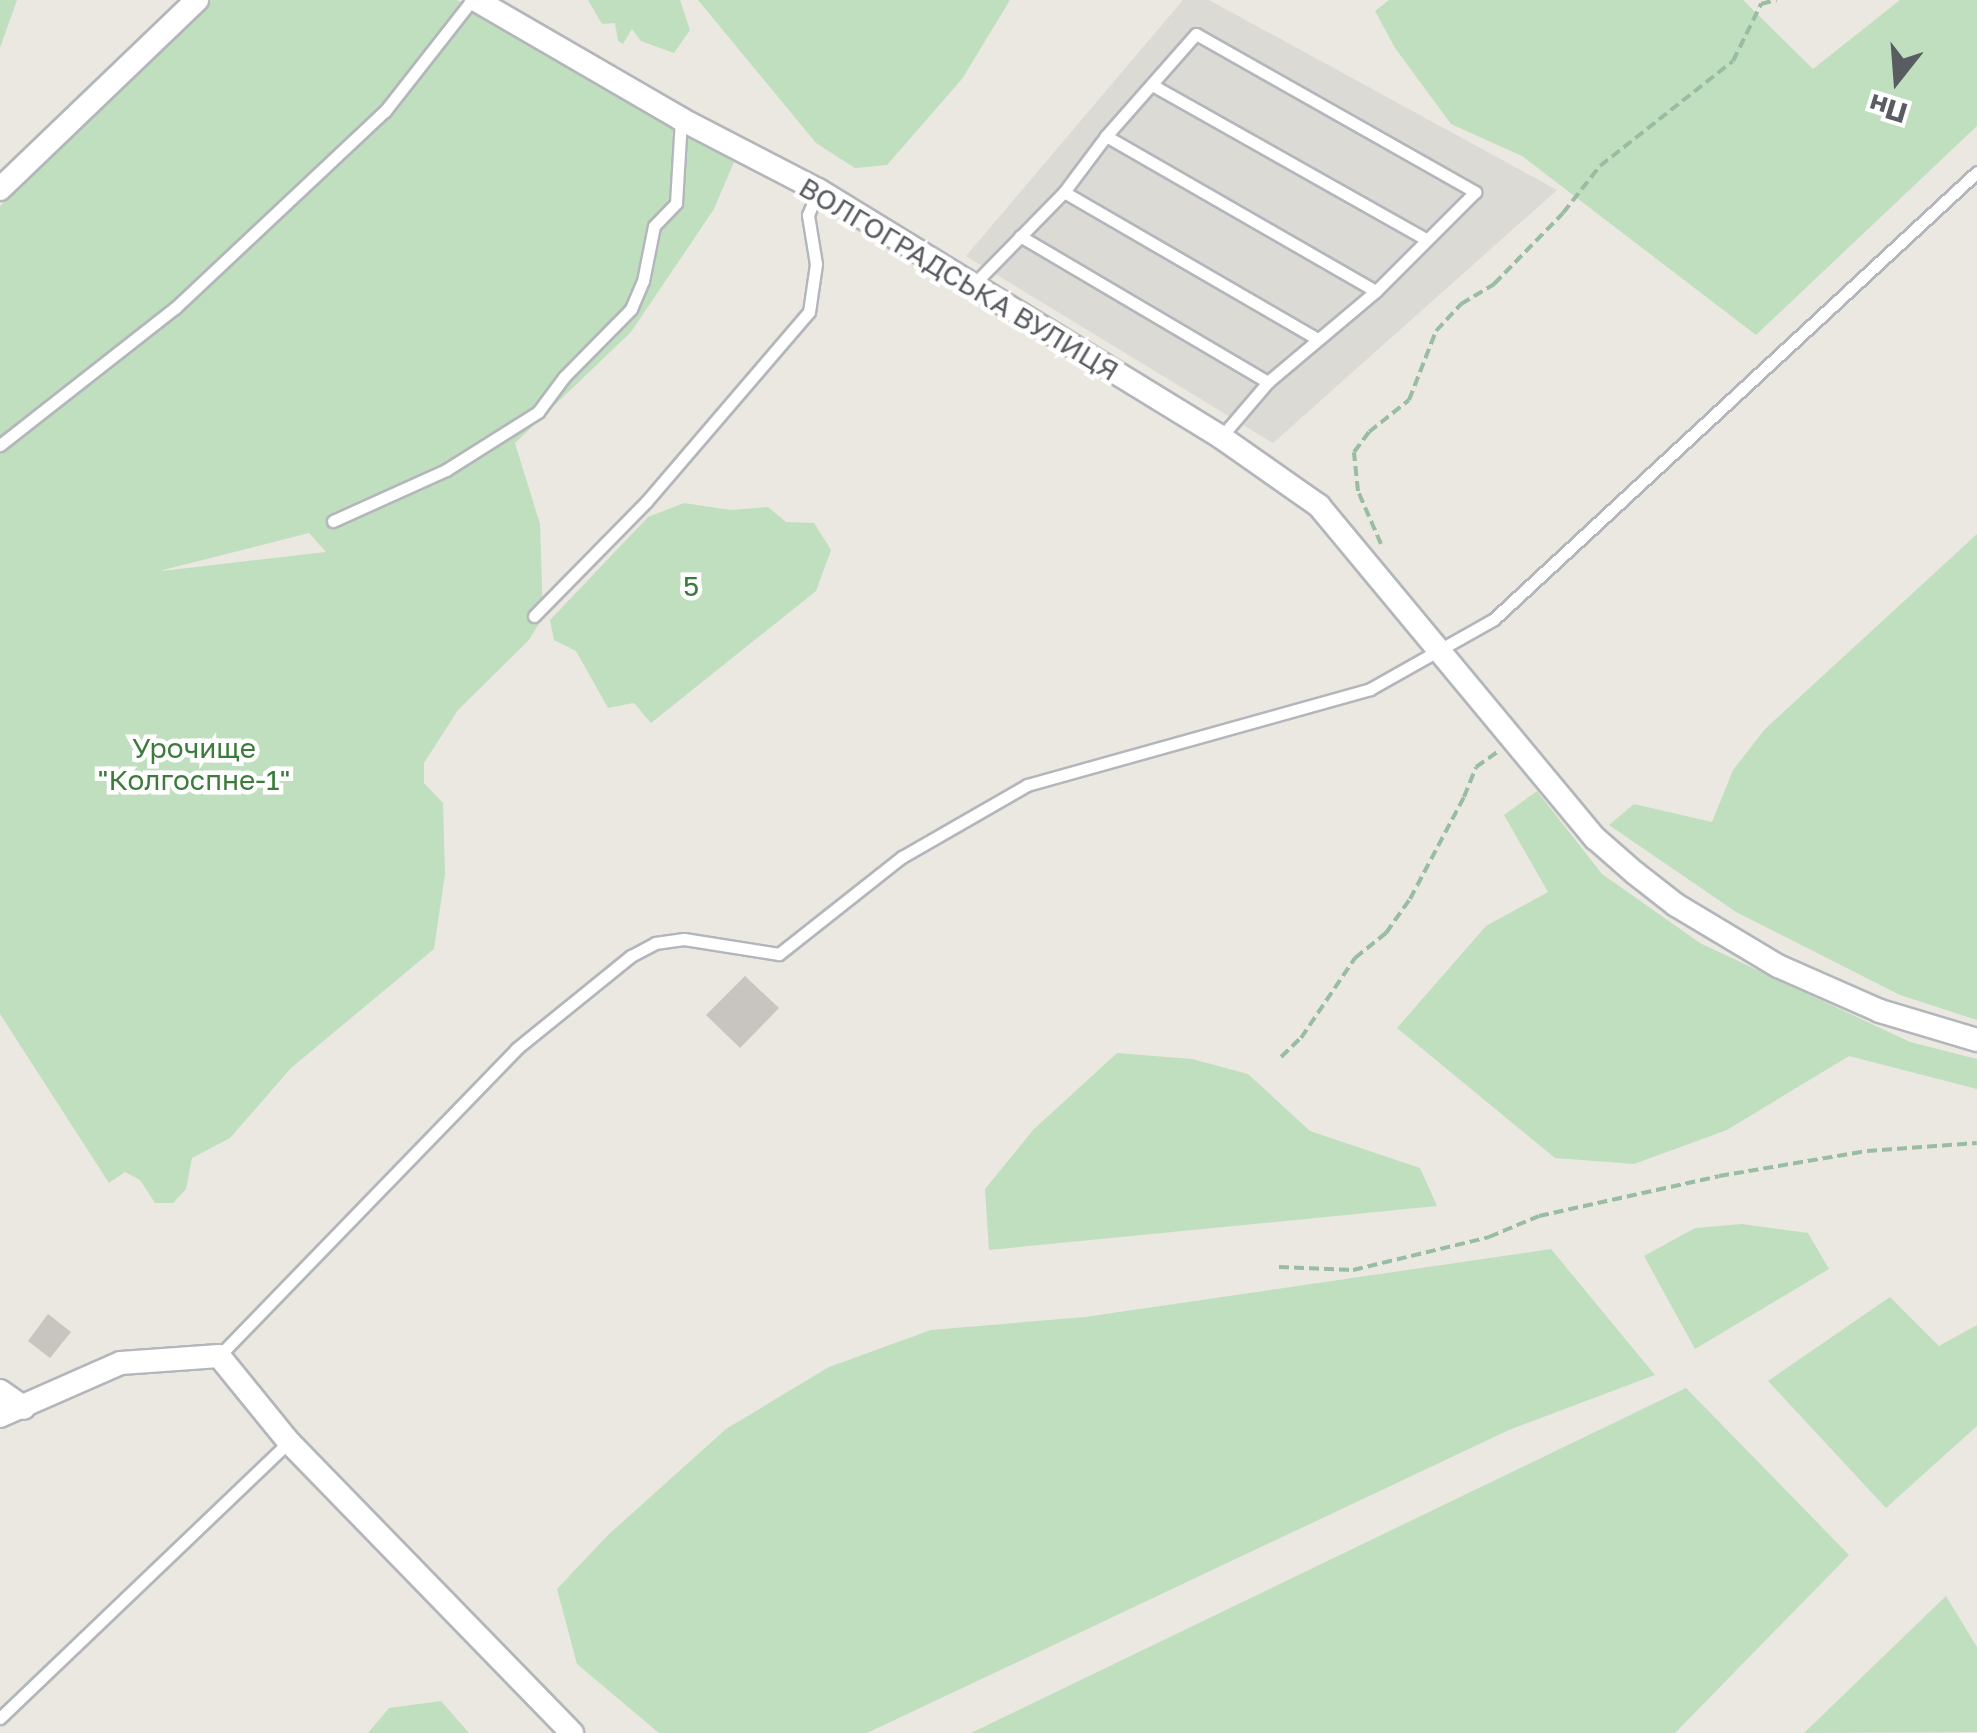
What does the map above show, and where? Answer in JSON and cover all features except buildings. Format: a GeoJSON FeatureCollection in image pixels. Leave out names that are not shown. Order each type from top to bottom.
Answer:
{"type":"FeatureCollection","features":[{"type":"Feature","properties":{"kind":"street"},"geometry":{"type":"LineString","coordinates":[[0,189],[197,0]]}},
{"type":"Feature","properties":{"kind":"street","name":"ВОЛГОГРАДСЬКА ВУЛИЦЯ"},"geometry":{"type":"LineString","coordinates":[[474,0],[680,119],[818,190],[970,288],[1221,438],[1319,506],[1595,838],[1676,905],[1778,966],[1880,1011],[1977,1040]]}},
{"type":"Feature","properties":{"kind":"street"},"geometry":{"type":"LineString","coordinates":[[0,1416],[121,1363],[219,1356],[289,1442],[572,1733]]}},
{"type":"Feature","properties":{"kind":"street"},"geometry":{"type":"LineString","coordinates":[[0,1391],[24,1408]]}},
{"type":"Feature","properties":{"kind":"lane"},"geometry":{"type":"LineString","coordinates":[[0,445],[175,308],[329,164],[385,111],[474,0]]}},
{"type":"Feature","properties":{"kind":"lane"},"geometry":{"type":"LineString","coordinates":[[970,288],[1064,192],[1106,136],[1196,34],[1476,192],[1376,290],[1268,382],[1221,438]]}},
{"type":"Feature","properties":{"kind":"lane"},"geometry":{"type":"LineString","coordinates":[[1154,86],[1427,240]]}},
{"type":"Feature","properties":{"kind":"lane"},"geometry":{"type":"LineString","coordinates":[[333,520],[446,470],[538,412],[564,377],[631,309],[643,282],[654,226],[676,202],[680,119]]}},
{"type":"Feature","properties":{"kind":"lane"},"geometry":{"type":"LineString","coordinates":[[1106,136],[1376,290]]}},
{"type":"Feature","properties":{"kind":"lane"},"geometry":{"type":"LineString","coordinates":[[219,1356],[516,1050],[631,956],[655,943],[684,939],[780,954],[902,856],[1027,784],[1370,689],[1494,618],[1977,172]]}},
{"type":"Feature","properties":{"kind":"lane"},"geometry":{"type":"LineString","coordinates":[[534,616],[646,502],[809,312],[816,264],[808,215],[818,190]]}},
{"type":"Feature","properties":{"kind":"lane"},"geometry":{"type":"LineString","coordinates":[[1064,192],[1318,339]]}},
{"type":"Feature","properties":{"kind":"lane"},"geometry":{"type":"LineString","coordinates":[[1020,236],[1268,382]]}},
{"type":"Feature","properties":{"kind":"lane"},"geometry":{"type":"LineString","coordinates":[[0,1718],[289,1442]]}},
{"type":"Feature","properties":{"kind":"path"},"geometry":{"type":"LineString","coordinates":[[1382,550],[1358,490],[1354,452],[1369,432],[1410,400],[1436,331],[1461,304],[1494,284],[1563,213],[1600,166],[1733,61],[1761,4],[1776,0]]}},
{"type":"Feature","properties":{"kind":"path"},"geometry":{"type":"LineString","coordinates":[[1281,1057],[1301,1038],[1355,958],[1386,933],[1410,899],[1476,767],[1518,744]]}},
{"type":"Feature","properties":{"kind":"path"},"geometry":{"type":"LineString","coordinates":[[1280,1267],[1353,1270],[1489,1237],[1538,1216],[1719,1176],[1867,1151],[1977,1143]]}},
{"type":"Feature","properties":{"kind":"shaded area"},"geometry":{"type":"Polygon","coordinates":[[[1183,0],[1209,0],[1557,190],[1273,443],[966,256],[1183,0]]]}},
{"type":"Feature","properties":{"kind":"green space"},"geometry":{"type":"Polygon","coordinates":[[[0,0],[17,0],[0,48],[0,0]]]}},
{"type":"Feature","properties":{"kind":"green space","name":"Урочище \"Колгоспне-1\""},"geometry":{"type":"Polygon","coordinates":[[[212,0],[457,0],[734,162],[714,209],[631,332],[515,443],[540,524],[543,617],[529,640],[458,710],[424,763],[424,783],[443,803],[445,874],[434,949],[291,1068],[230,1138],[192,1158],[186,1189],[173,1203],[155,1203],[140,1180],[125,1172],[109,1183],[0,1014],[0,206],[212,0]],[[309,533],[162,571],[326,552],[309,533]]]}},
{"type":"Feature","properties":{"kind":"green space"},"geometry":{"type":"Polygon","coordinates":[[[588,0],[680,0],[690,30],[674,53],[641,41],[632,29],[623,44],[618,41],[615,23],[602,24],[588,0]]]}},
{"type":"Feature","properties":{"kind":"green space"},"geometry":{"type":"Polygon","coordinates":[[[698,0],[1010,0],[962,79],[887,165],[855,168],[816,143],[698,0]]]}},
{"type":"Feature","properties":{"kind":"green space"},"geometry":{"type":"Polygon","coordinates":[[[1389,0],[1743,0],[1813,69],[1900,0],[1977,0],[1977,126],[1756,335],[1522,156],[1451,124],[1395,48],[1375,11],[1389,0]]]}},
{"type":"Feature","properties":{"kind":"green space","name":"5"},"geometry":{"type":"Polygon","coordinates":[[[684,503],[731,510],[768,507],[786,522],[814,523],[831,550],[816,591],[651,723],[634,703],[608,708],[576,651],[554,640],[550,620],[648,517],[684,503]]]}},
{"type":"Feature","properties":{"kind":"green space"},"geometry":{"type":"Polygon","coordinates":[[[1977,534],[1977,1020],[1900,995],[1736,912],[1609,825],[1634,804],[1712,822],[1733,770],[1765,729],[1977,534]]]}},
{"type":"Feature","properties":{"kind":"green space"},"geometry":{"type":"Polygon","coordinates":[[[1537,791],[1602,874],[1700,943],[1910,1042],[1977,1059],[1977,1089],[1849,1056],[1727,1130],[1634,1164],[1555,1158],[1397,1028],[1486,926],[1548,892],[1504,815],[1537,791]]]}},
{"type":"Feature","properties":{"kind":"green space"},"geometry":{"type":"Polygon","coordinates":[[[1117,1053],[1192,1059],[1248,1074],[1310,1131],[1420,1168],[1437,1206],[989,1250],[985,1189],[1033,1130],[1117,1053]]]}},
{"type":"Feature","properties":{"kind":"green space"},"geometry":{"type":"Polygon","coordinates":[[[1742,1224],[1808,1233],[1829,1269],[1695,1349],[1644,1256],[1695,1228],[1742,1224]]]}},
{"type":"Feature","properties":{"kind":"green space"},"geometry":{"type":"Polygon","coordinates":[[[1551,1249],[1655,1375],[1509,1430],[867,1733],[659,1733],[577,1664],[557,1589],[608,1535],[726,1429],[829,1367],[931,1330],[1085,1317],[1551,1249]]]}},
{"type":"Feature","properties":{"kind":"green space"},"geometry":{"type":"Polygon","coordinates":[[[1890,1297],[1939,1346],[1977,1325],[1977,1426],[1886,1508],[1768,1381],[1890,1297]]]}},
{"type":"Feature","properties":{"kind":"green space"},"geometry":{"type":"Polygon","coordinates":[[[1686,1388],[1849,1555],[1675,1733],[971,1733],[1686,1388]]]}},
{"type":"Feature","properties":{"kind":"green space"},"geometry":{"type":"Polygon","coordinates":[[[1946,1596],[1977,1647],[1977,1732],[1804,1733],[1946,1596]]]}},
{"type":"Feature","properties":{"kind":"green space"},"geometry":{"type":"Polygon","coordinates":[[[441,1701],[469,1733],[368,1733],[389,1708],[441,1701]]]}}]}
